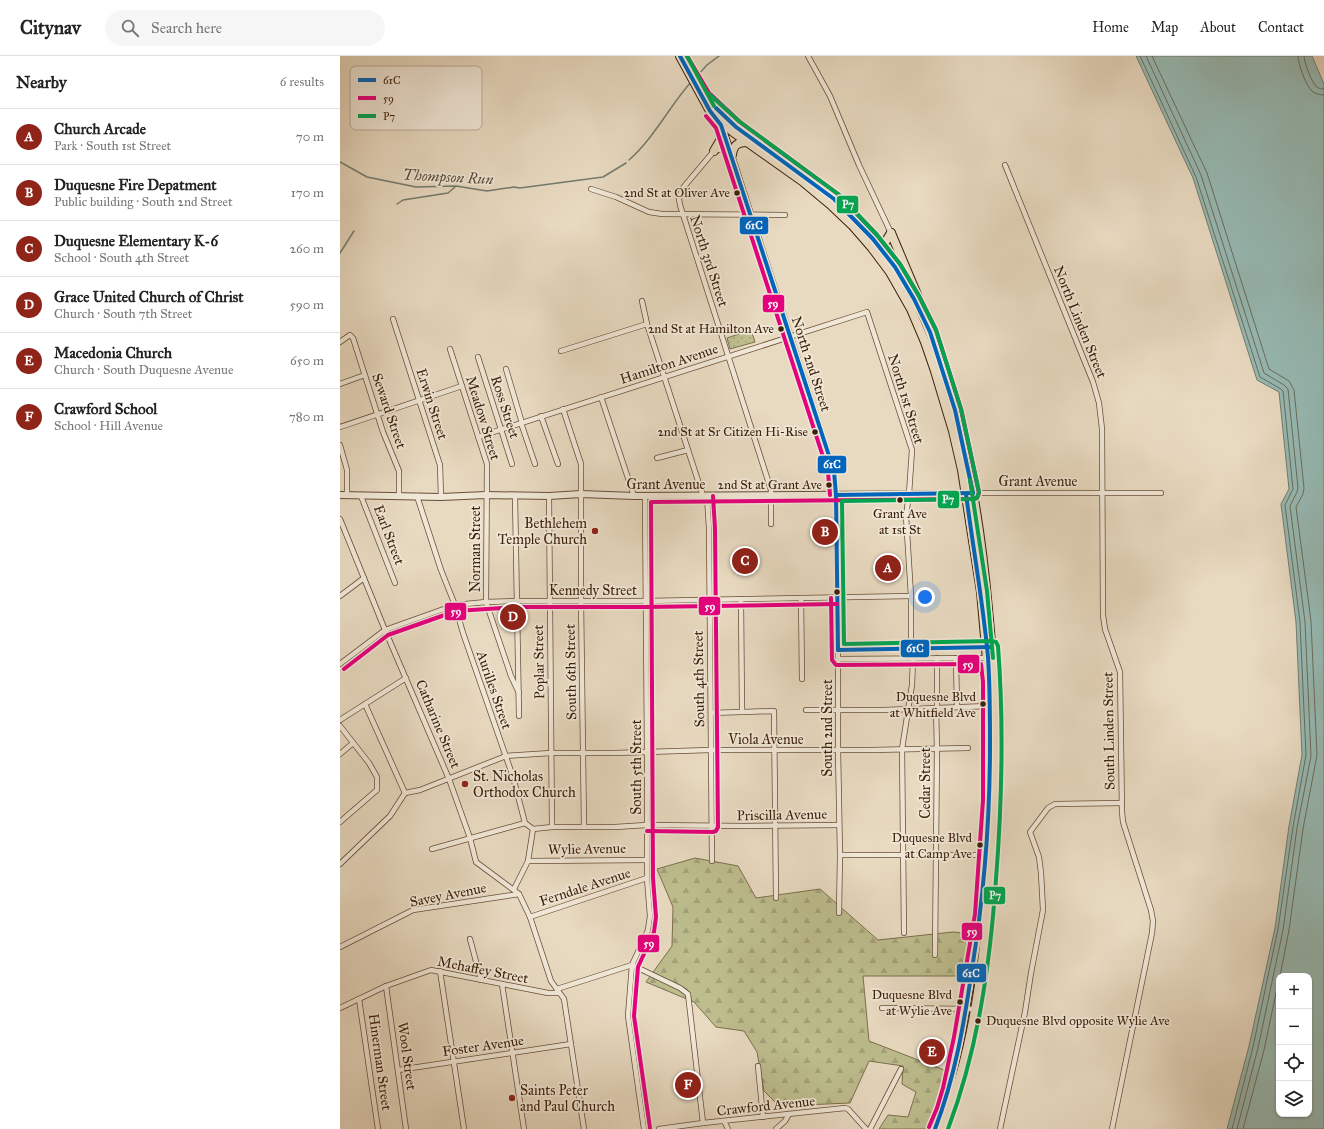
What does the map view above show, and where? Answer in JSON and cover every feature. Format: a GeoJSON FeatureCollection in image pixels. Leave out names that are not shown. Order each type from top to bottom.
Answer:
{"type":"FeatureCollection","features":[{"type":"Feature","properties":{"kind":"main road"},"geometry":{"type":"LineString","coordinates":[[680,56],[704,97],[710,111],[718,120],[823,198],[875,246],[912,309],[925,342],[935,370],[970,494],[984,560],[996,731],[996,786],[993,847],[985,934],[974,1009],[958,1087],[942,1129]]}},
{"type":"Feature","properties":{"kind":"main road"},"geometry":{"type":"LineString","coordinates":[[704,97],[736,127],[834,199],[895,267],[909,290],[930,332],[928,339],[925,342]]}},
{"type":"Feature","properties":{"kind":"main road"},"geometry":{"type":"LineString","coordinates":[[718,120],[730,153]]}},
{"type":"Feature","properties":{"kind":"main road"},"geometry":{"type":"LineString","coordinates":[[714,151],[723,134]]}},
{"type":"Feature","properties":{"kind":"main road"},"geometry":{"type":"LineString","coordinates":[[730,153],[736,144],[747,142]]}},
{"type":"Feature","properties":{"kind":"main road"},"geometry":{"type":"LineString","coordinates":[[875,246],[886,241],[891,233]]}},
{"type":"Feature","properties":{"kind":"main road"},"geometry":{"type":"LineString","coordinates":[[891,233],[920,302],[955,410],[967,460],[970,494]]}},
{"type":"Feature","properties":{"kind":"main road"},"geometry":{"type":"LineString","coordinates":[[935,1129],[943,1110],[949,1089],[966,1008],[981,915],[990,800],[990,658]]}},
{"type":"Feature","properties":{"kind":"street"},"geometry":{"type":"LineString","coordinates":[[808,56],[833,101],[859,165],[891,233]]}},
{"type":"Feature","properties":{"kind":"street"},"geometry":{"type":"LineString","coordinates":[[714,151],[721,149],[730,153]]}},
{"type":"Feature","properties":{"kind":"street","name":"North 3rd Street"},"geometry":{"type":"LineString","coordinates":[[714,151],[682,189],[680,194],[680,205],[771,490],[771,524]]}},
{"type":"Feature","properties":{"kind":"street","name":"North 2nd Street"},"geometry":{"type":"LineString","coordinates":[[730,153],[834,471],[836,495]]}},
{"type":"Feature","properties":{"kind":"street","name":"North Linden Street"},"geometry":{"type":"LineString","coordinates":[[1005,165],[1096,392],[1101,418],[1102,494]]}},
{"type":"Feature","properties":{"kind":"street"},"geometry":{"type":"LineString","coordinates":[[591,189],[616,197],[649,212],[670,216],[750,214],[785,215]]}},
{"type":"Feature","properties":{"kind":"street","name":"South 4th Street"},"geometry":{"type":"LineString","coordinates":[[642,301],[647,324],[688,450],[705,496],[709,600],[712,861]]}},
{"type":"Feature","properties":{"kind":"street","name":"Hamilton Avenue"},"geometry":{"type":"LineString","coordinates":[[478,437],[867,312]]}},
{"type":"Feature","properties":{"kind":"street","name":"North 1st Street"},"geometry":{"type":"LineString","coordinates":[[867,312],[912,450],[906,516],[911,596],[911,649],[913,659],[912,684],[902,749],[904,933]]}},
{"type":"Feature","properties":{"kind":"street","name":"Erwin Street"},"geometry":{"type":"LineString","coordinates":[[393,319],[440,465],[441,497]]}},
{"type":"Feature","properties":{"kind":"street"},"geometry":{"type":"LineString","coordinates":[[560,351],[647,324]]}},
{"type":"Feature","properties":{"kind":"street","name":"Seward Street"},"geometry":{"type":"LineString","coordinates":[[340,342],[351,336],[353,338],[378,414],[399,471],[399,496]]}},
{"type":"Feature","properties":{"kind":"street","name":"Meadow Street"},"geometry":{"type":"LineString","coordinates":[[450,349],[487,464],[486,495]]}},
{"type":"Feature","properties":{"kind":"street","name":"Ross Street"},"geometry":{"type":"LineString","coordinates":[[478,357],[512,464]]}},
{"type":"Feature","properties":{"kind":"street"},"geometry":{"type":"LineString","coordinates":[[506,369],[534,464]]}},
{"type":"Feature","properties":{"kind":"street"},"geometry":{"type":"LineString","coordinates":[[340,384],[365,375]]}},
{"type":"Feature","properties":{"kind":"street"},"geometry":{"type":"LineString","coordinates":[[340,427],[462,386]]}},
{"type":"Feature","properties":{"kind":"street"},"geometry":{"type":"LineString","coordinates":[[602,397],[634,496]]}},
{"type":"Feature","properties":{"kind":"street","name":"South 6th Street"},"geometry":{"type":"LineString","coordinates":[[563,409],[581,464],[582,753],[584,827]]}},
{"type":"Feature","properties":{"kind":"street"},"geometry":{"type":"LineString","coordinates":[[542,416],[558,464]]}},
{"type":"Feature","properties":{"kind":"street"},"geometry":{"type":"LineString","coordinates":[[340,445],[347,470],[347,495]]}},
{"type":"Feature","properties":{"kind":"street"},"geometry":{"type":"LineString","coordinates":[[657,458],[688,450]]}},
{"type":"Feature","properties":{"kind":"street","name":"Grant Avenue"},"geometry":{"type":"LineString","coordinates":[[340,495],[441,497],[486,495],[549,496],[581,494],[705,496],[1161,493]]}},
{"type":"Feature","properties":{"kind":"street","name":"South Linden Street"},"geometry":{"type":"LineString","coordinates":[[1102,494],[1103,615],[1105,629],[1118,664],[1121,680],[1123,822],[1151,910],[1153,921],[1112,1129]]}},
{"type":"Feature","properties":{"kind":"street","name":"Norman Street"},"geometry":{"type":"LineString","coordinates":[[486,495],[486,602],[511,676],[519,693]]}},
{"type":"Feature","properties":{"kind":"street","name":"South 2nd Street"},"geometry":{"type":"LineString","coordinates":[[836,495],[840,855],[839,913]]}},
{"type":"Feature","properties":{"kind":"street","name":"Earl Street"},"geometry":{"type":"LineString","coordinates":[[361,496],[395,583]]}},
{"type":"Feature","properties":{"kind":"street","name":"Aurilles Street"},"geometry":{"type":"LineString","coordinates":[[417,496],[441,570],[455,605],[506,756],[526,823]]}},
{"type":"Feature","properties":{"kind":"street"},"geometry":{"type":"LineString","coordinates":[[515,496],[519,716]]}},
{"type":"Feature","properties":{"kind":"street","name":"Poplar Street"},"geometry":{"type":"LineString","coordinates":[[549,496],[552,827]]}},
{"type":"Feature","properties":{"kind":"street","name":"South 5th Street"},"geometry":{"type":"LineString","coordinates":[[644,496],[647,878],[650,916],[648,930],[632,965],[628,1016],[644,1129]]}},
{"type":"Feature","properties":{"kind":"street","name":"Catharine Street"},"geometry":{"type":"LineString","coordinates":[[341,523],[449,779],[470,838],[476,862],[519,894],[530,917],[551,981],[564,999],[584,1129]]}},
{"type":"Feature","properties":{"kind":"street"},"geometry":{"type":"LineString","coordinates":[[340,596],[364,578]]}},
{"type":"Feature","properties":{"kind":"street","name":"Kennedy Street"},"geometry":{"type":"LineString","coordinates":[[340,664],[385,630],[455,605],[486,602],[550,600],[645,601],[911,596]]}},
{"type":"Feature","properties":{"kind":"street"},"geometry":{"type":"LineString","coordinates":[[800,598],[802,680]]}},
{"type":"Feature","properties":{"kind":"street"},"geometry":{"type":"LineString","coordinates":[[741,599],[742,712]]}},
{"type":"Feature","properties":{"kind":"street"},"geometry":{"type":"LineString","coordinates":[[838,650],[989,647]]}},
{"type":"Feature","properties":{"kind":"street","name":"Cedar Street"},"geometry":{"type":"LineString","coordinates":[[935,955],[937,658]]}},
{"type":"Feature","properties":{"kind":"street"},"geometry":{"type":"LineString","coordinates":[[956,658],[957,707]]}},
{"type":"Feature","properties":{"kind":"street"},"geometry":{"type":"LineString","coordinates":[[838,659],[990,658]]}},
{"type":"Feature","properties":{"kind":"street"},"geometry":{"type":"LineString","coordinates":[[340,720],[406,678]]}},
{"type":"Feature","properties":{"kind":"street"},"geometry":{"type":"LineString","coordinates":[[340,864],[390,816],[405,793],[365,704]]}},
{"type":"Feature","properties":{"kind":"street"},"geometry":{"type":"LineString","coordinates":[[806,710],[907,709],[989,706]]}},
{"type":"Feature","properties":{"kind":"street"},"geometry":{"type":"LineString","coordinates":[[711,714],[774,711],[776,898]]}},
{"type":"Feature","properties":{"kind":"street"},"geometry":{"type":"LineString","coordinates":[[340,726],[377,777],[377,790],[340,822]]}},
{"type":"Feature","properties":{"kind":"street"},"geometry":{"type":"LineString","coordinates":[[340,754],[353,743]]}},
{"type":"Feature","properties":{"kind":"street","name":"Viola Avenue"},"geometry":{"type":"LineString","coordinates":[[405,793],[420,790],[506,756],[551,753],[710,750],[968,748]]}},
{"type":"Feature","properties":{"kind":"street","name":"South Linden Street"},"geometry":{"type":"LineString","coordinates":[[1000,1129],[1025,1012],[1043,910],[1039,857],[1030,832],[1048,808],[1055,804],[1122,803]]}},
{"type":"Feature","properties":{"kind":"street"},"geometry":{"type":"LineString","coordinates":[[432,849],[526,823],[533,829],[528,861],[514,889]]}},
{"type":"Feature","properties":{"kind":"street","name":"Priscilla Avenue"},"geometry":{"type":"LineString","coordinates":[[533,829],[552,827],[839,825]]}},
{"type":"Feature","properties":{"kind":"street"},"geometry":{"type":"LineString","coordinates":[[840,855],[986,855]]}},
{"type":"Feature","properties":{"kind":"street","name":"Wylie Avenue"},"geometry":{"type":"LineString","coordinates":[[528,861],[647,860]]}},
{"type":"Feature","properties":{"kind":"street","name":"Ferndale Avenue"},"geometry":{"type":"LineString","coordinates":[[530,917],[647,878]]}},
{"type":"Feature","properties":{"kind":"street","name":"Savey Avenue"},"geometry":{"type":"LineString","coordinates":[[340,947],[413,910],[519,894]]}},
{"type":"Feature","properties":{"kind":"street"},"geometry":{"type":"LineString","coordinates":[[470,939],[481,980]]}},
{"type":"Feature","properties":{"kind":"street"},"geometry":{"type":"LineString","coordinates":[[558,991],[632,965],[680,988],[688,994],[703,1123]]}},
{"type":"Feature","properties":{"kind":"street","name":"Mehaffey Street"},"geometry":{"type":"LineString","coordinates":[[340,1008],[386,986],[431,970],[440,970],[548,994],[558,991]]}},
{"type":"Feature","properties":{"kind":"street"},"geometry":{"type":"LineString","coordinates":[[440,970],[464,1129]]}},
{"type":"Feature","properties":{"kind":"street"},"geometry":{"type":"LineString","coordinates":[[502,984],[524,1129]]}},
{"type":"Feature","properties":{"kind":"street","name":"Wool Street"},"geometry":{"type":"LineString","coordinates":[[386,986],[406,1129]]}},
{"type":"Feature","properties":{"kind":"street","name":"Hinerman Street"},"geometry":{"type":"LineString","coordinates":[[359,999],[378,1129]]}},
{"type":"Feature","properties":{"kind":"street"},"geometry":{"type":"LineString","coordinates":[[882,1008],[974,1009]]}},
{"type":"Feature","properties":{"kind":"street","name":"Foster Avenue"},"geometry":{"type":"LineString","coordinates":[[398,1070],[571,1044]]}},
{"type":"Feature","properties":{"kind":"street"},"geometry":{"type":"LineString","coordinates":[[758,1066],[763,1117]]}},
{"type":"Feature","properties":{"kind":"street"},"geometry":{"type":"LineString","coordinates":[[870,1129],[901,1069]]}},
{"type":"Feature","properties":{"kind":"street","name":"Crawford Avenue"},"geometry":{"type":"LineString","coordinates":[[659,1129],[679,1128],[703,1123],[845,1108],[848,1109],[866,1129]]}},
{"type":"Feature","properties":{"kind":"street"},"geometry":{"type":"LineString","coordinates":[[776,1129],[785,1121],[788,1114]]}},
{"type":"Feature","properties":{"kind":"street"},"geometry":{"type":"LineString","coordinates":[[724,1121],[727,1129]]}},
{"type":"Feature","properties":{"kind":"green space"},"geometry":{"type":"Polygon","coordinates":[[[751,330],[755,342],[730,349],[727,338],[751,330]]]}},
{"type":"Feature","properties":{"kind":"green space"},"geometry":{"type":"Polygon","coordinates":[[[695,858],[738,866],[756,898],[820,889],[878,940],[953,932],[972,934],[966,976],[863,976],[869,1041],[944,1070],[938,1111],[930,1129],[879,1129],[888,1115],[908,1117],[916,1092],[902,1084],[903,1066],[869,1061],[850,1103],[779,1106],[764,1091],[757,1052],[744,1031],[716,1027],[694,1002],[646,982],[672,946],[673,907],[657,869],[695,858]]]}},
{"type":"Feature","properties":{"kind":"water"},"geometry":{"type":"Polygon","coordinates":[[[1136,56],[1312,56],[1324,84],[1324,1129],[1227,1129],[1249,1046],[1275,928],[1289,826],[1302,755],[1296,622],[1281,504],[1289,489],[1279,392],[1257,380],[1193,178],[1136,56]]]}},
{"type":"Feature","properties":{"kind":"waterway","name":"Thompson Run"},"geometry":{"type":"LineString","coordinates":[[695,78],[707,65],[719,56]]}},
{"type":"Feature","properties":{"kind":"waterway","name":"Thompson Run"},"geometry":{"type":"LineString","coordinates":[[629,160],[654,132],[691,82]]}},
{"type":"Feature","properties":{"kind":"waterway","name":"Thompson Run"},"geometry":{"type":"LineString","coordinates":[[340,162],[367,177],[416,187],[456,186],[487,191],[603,177],[626,163]]}},
{"type":"Feature","properties":{"kind":"waterway"},"geometry":{"type":"LineString","coordinates":[[397,204],[403,200],[448,193],[455,187]]}},
{"type":"Feature","properties":{"kind":"waterway"},"geometry":{"type":"LineString","coordinates":[[340,253],[354,231]]}},
{"type":"Feature","properties":{"kind":"transit line","name":"61C"},"geometry":{"type":"LineString","coordinates":[[680,56],[710,111],[721,125],[834,471],[836,495],[838,650]]}},
{"type":"Feature","properties":{"kind":"transit line","name":"59"},"geometry":{"type":"LineString","coordinates":[[650,1128],[634,1016],[638,967],[654,932],[656,917],[653,878],[651,502],[973,499],[977,498],[979,493],[961,409],[936,330],[919,296],[900,264],[877,235],[838,194],[740,122],[709,93],[687,56]]}},
{"type":"Feature","properties":{"kind":"transit line","name":"P7"},"geometry":{"type":"LineString","coordinates":[[687,56],[714,106]]}},
{"type":"Feature","properties":{"kind":"transit line","name":"P7"},"geometry":{"type":"LineString","coordinates":[[708,93],[740,122],[838,194],[877,235],[900,264],[919,296],[936,330],[961,409],[979,492],[977,498],[842,501],[844,644],[992,641],[996,642],[998,646],[1002,734],[1001,792],[998,850],[990,943],[975,1037],[948,1129]]}},
{"type":"Feature","properties":{"kind":"transit line","name":"61C"},"geometry":{"type":"LineString","coordinates":[[716,108],[736,127],[834,199],[873,239],[895,267],[914,299],[930,332],[955,410],[973,493]]}},
{"type":"Feature","properties":{"kind":"transit line","name":"59"},"geometry":{"type":"LineString","coordinates":[[706,116],[716,128],[828,472],[830,495]]}},
{"type":"Feature","properties":{"kind":"transit line","name":"P7"},"geometry":{"type":"LineString","coordinates":[[970,480],[987,591],[993,658]]}},
{"type":"Feature","properties":{"kind":"transit line","name":"61C"},"geometry":{"type":"LineString","coordinates":[[836,495],[973,493]]}},
{"type":"Feature","properties":{"kind":"transit line","name":"61C"},"geometry":{"type":"LineString","coordinates":[[935,1129],[948,1090],[966,1010],[980,913],[986,857],[989,801],[990,690],[988,657],[981,595],[966,494]]}},
{"type":"Feature","properties":{"kind":"transit line","name":"59"},"geometry":{"type":"LineString","coordinates":[[647,831],[713,832],[716,831],[718,827],[715,528],[713,496]]}},
{"type":"Feature","properties":{"kind":"transit line","name":"59"},"geometry":{"type":"LineString","coordinates":[[831,598],[832,660],[836,665],[981,664],[983,682],[983,800],[975,914],[954,1037],[943,1088],[929,1127]]}},
{"type":"Feature","properties":{"kind":"transit line","name":"59"},"geometry":{"type":"LineString","coordinates":[[344,669],[388,635],[456,611],[517,607],[837,604]]}},
{"type":"Feature","properties":{"kind":"transit line","name":"61C"},"geometry":{"type":"LineString","coordinates":[[838,650],[992,647]]}},
{"type":"Feature","properties":{"kind":"place","name":"2nd St at Oliver Ave"},"geometry":{"type":"Point","coordinates":[737,193]}},
{"type":"Feature","properties":{"kind":"place","name":"2nd St at Hamilton Ave"},"geometry":{"type":"Point","coordinates":[781,329]}},
{"type":"Feature","properties":{"kind":"place","name":"2nd St at Sr Citizen Hi-Rise"},"geometry":{"type":"Point","coordinates":[815,432]}},
{"type":"Feature","properties":{"kind":"place","name":"2nd St at Grant Ave"},"geometry":{"type":"Point","coordinates":[829,485]}},
{"type":"Feature","properties":{"kind":"place","name":"Grant Ave at 1st St"},"geometry":{"type":"Point","coordinates":[900,500]}},
{"type":"Feature","properties":{"kind":"place","name":"Bethlehem Temple Church"},"geometry":{"type":"Point","coordinates":[595,531]}},
{"type":"Feature","properties":{"kind":"place","name":"Duquesne Fire Depatment"},"geometry":{"type":"Point","coordinates":[825,532]}},
{"type":"Feature","properties":{"kind":"place","name":"Duquesne Elementary K-6"},"geometry":{"type":"Point","coordinates":[745,561]}},
{"type":"Feature","properties":{"kind":"place","name":"Church Arcade"},"geometry":{"type":"Point","coordinates":[888,568]}},
{"type":"Feature","properties":{"kind":"place","name":"Grace United Church of Christ"},"geometry":{"type":"Point","coordinates":[513,617]}},
{"type":"Feature","properties":{"kind":"place","name":"Duquesne Blvd at Whitfield Ave"},"geometry":{"type":"Point","coordinates":[983,704]}},
{"type":"Feature","properties":{"kind":"place","name":"St. Nicholas Orthodox Church"},"geometry":{"type":"Point","coordinates":[465,784]}},
{"type":"Feature","properties":{"kind":"place","name":"Duquesne Blvd at Camp Ave"},"geometry":{"type":"Point","coordinates":[980,845]}},
{"type":"Feature","properties":{"kind":"place","name":"Duquesne Blvd at Wylie Ave"},"geometry":{"type":"Point","coordinates":[960,1002]}},
{"type":"Feature","properties":{"kind":"place","name":"Duquesne Blvd opposite Wylie Ave"},"geometry":{"type":"Point","coordinates":[978,1021]}},
{"type":"Feature","properties":{"kind":"place","name":"Macedonia Church"},"geometry":{"type":"Point","coordinates":[932,1052]}},
{"type":"Feature","properties":{"kind":"place","name":"Crawford School"},"geometry":{"type":"Point","coordinates":[688,1085]}},
{"type":"Feature","properties":{"kind":"place","name":"Saints Peter and Paul Church"},"geometry":{"type":"Point","coordinates":[512,1098]}}]}
